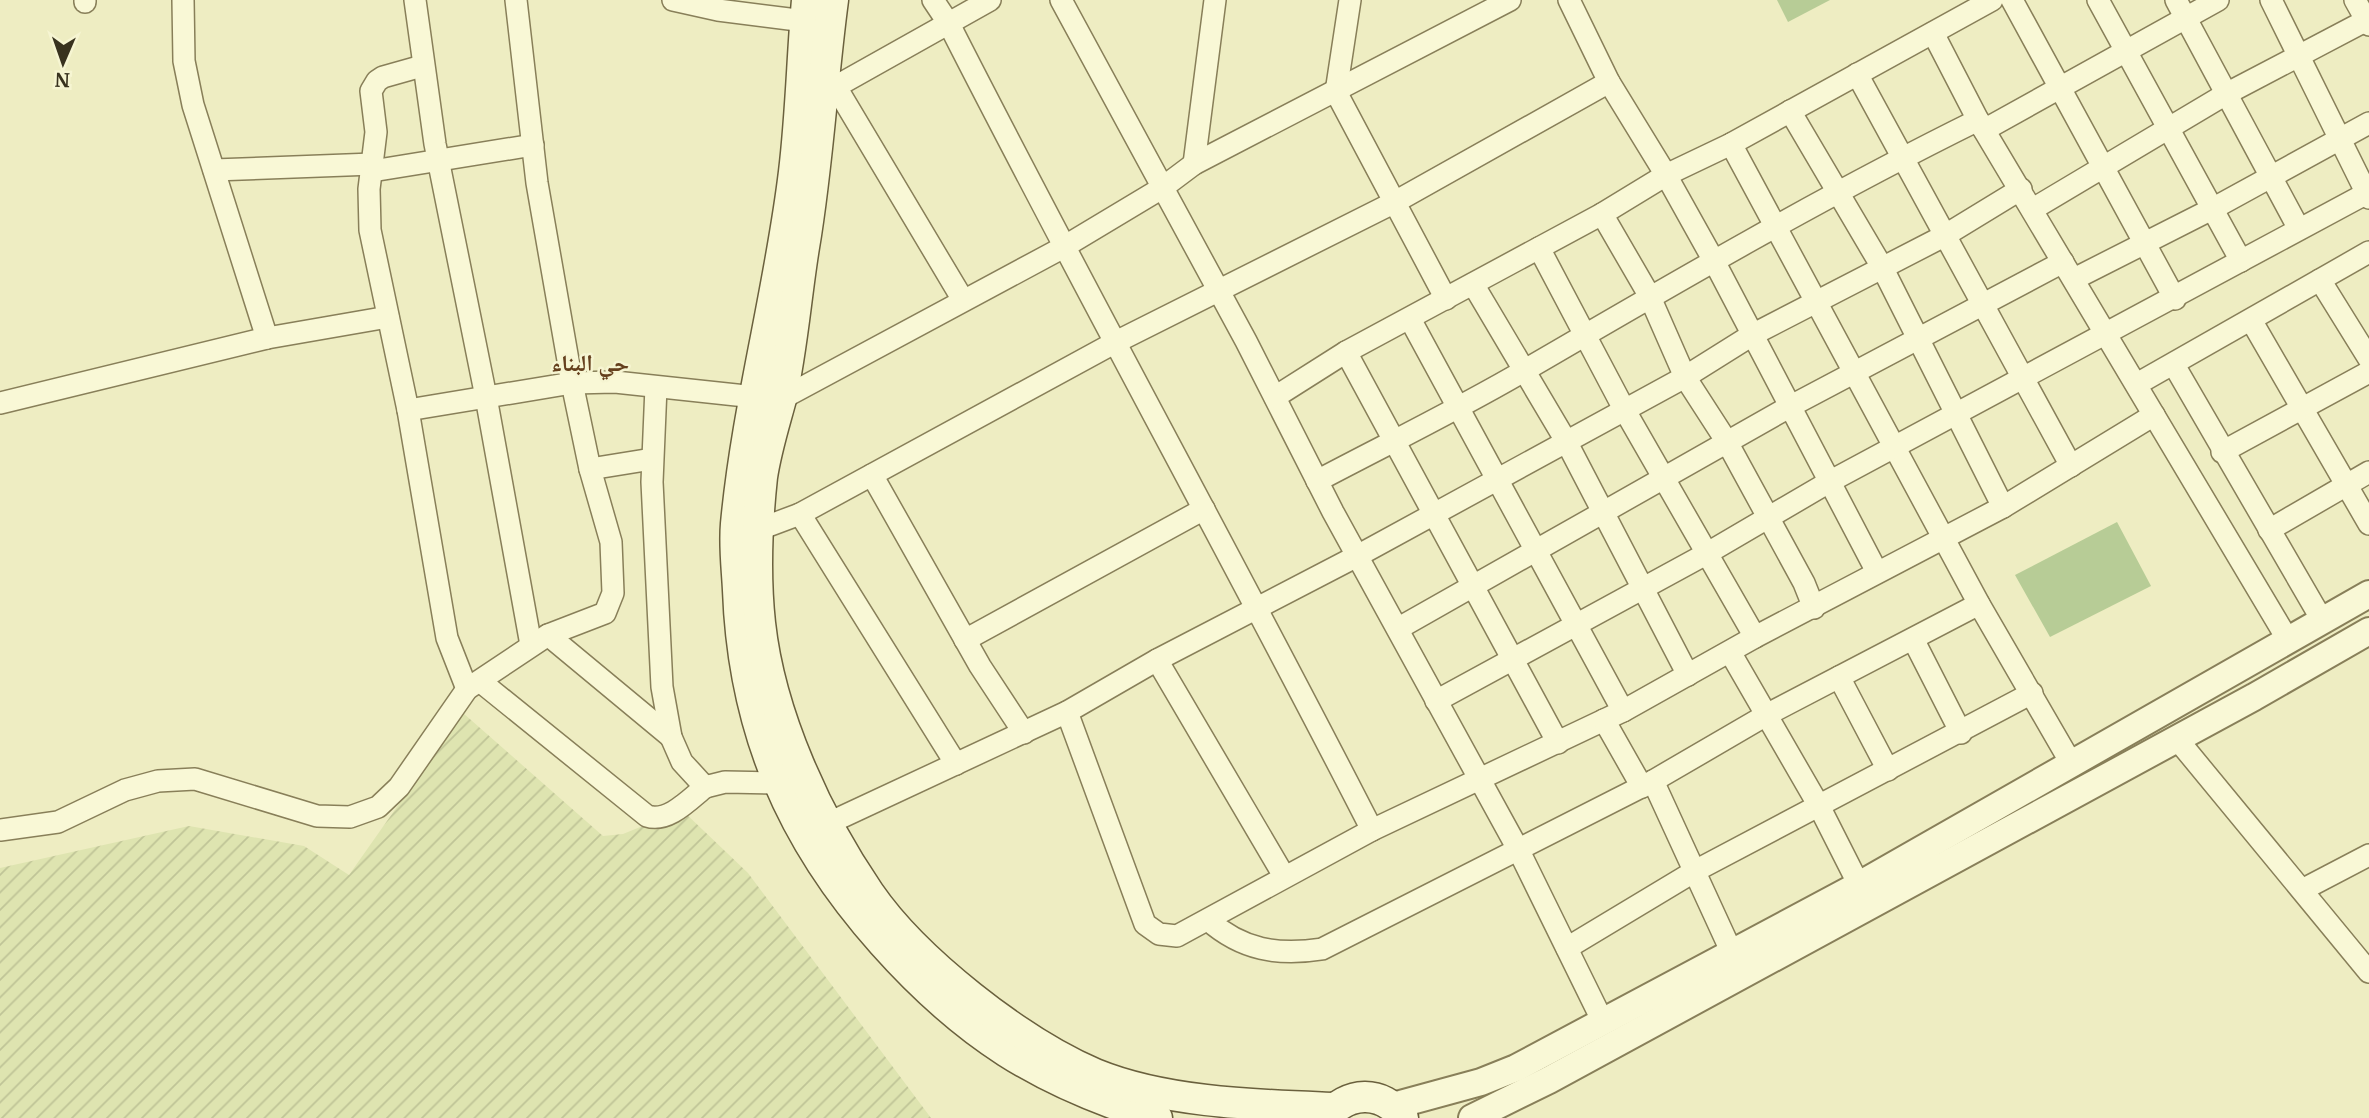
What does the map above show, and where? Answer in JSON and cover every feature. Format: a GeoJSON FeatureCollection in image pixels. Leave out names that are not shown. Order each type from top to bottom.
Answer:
{"type":"FeatureCollection","features":[{"type":"Feature","properties":{"kind":"main road"},"geometry":{"type":"LineString","coordinates":[[833,0],[830,77],[818,143],[768,398],[735,527],[739,632],[755,716],[776,783],[800,830],[851,908],[941,1005],[988,1042],[1075,1090],[1157,1118]]}},
{"type":"Feature","properties":{"kind":"main road"},"geometry":{"type":"LineString","coordinates":[[806,11],[794,172],[768,398],[760,529],[760,624],[786,734],[829,823],[869,894],[918,949],[1020,1032],[1096,1074],[1148,1089],[1330,1113],[1356,1097],[1369,1096],[1398,1112]]}},
{"type":"Feature","properties":{"kind":"street"},"geometry":{"type":"LineString","coordinates":[[183,0],[186,73],[267,338]]}},
{"type":"Feature","properties":{"kind":"street"},"geometry":{"type":"LineString","coordinates":[[415,0],[422,66],[439,162],[486,397],[540,640],[671,737]]}},
{"type":"Feature","properties":{"kind":"street"},"geometry":{"type":"LineString","coordinates":[[0,830],[58,822],[125,790],[158,781],[195,779],[317,816],[350,817],[378,807],[399,787],[474,686],[540,640],[605,613],[613,593],[611,542],[590,469],[572,383],[533,145],[516,0]]}},
{"type":"Feature","properties":{"kind":"street"},"geometry":{"type":"LineString","coordinates":[[673,0],[806,11]]}},
{"type":"Feature","properties":{"kind":"street"},"geometry":{"type":"LineString","coordinates":[[933,0],[949,24],[1062,248],[1258,608],[1372,830]]}},
{"type":"Feature","properties":{"kind":"street"},"geometry":{"type":"LineString","coordinates":[[963,300],[830,77],[949,24],[990,0]]}},
{"type":"Feature","properties":{"kind":"street"},"geometry":{"type":"LineString","coordinates":[[1061,0],[1275,397],[1317,481],[1519,851],[1603,1021]]}},
{"type":"Feature","properties":{"kind":"street"},"geometry":{"type":"LineString","coordinates":[[1194,164],[1215,0]]}},
{"type":"Feature","properties":{"kind":"street"},"geometry":{"type":"LineString","coordinates":[[1350,0],[1336,92],[1344,113],[1446,299]]}},
{"type":"Feature","properties":{"kind":"street"},"geometry":{"type":"LineString","coordinates":[[408,410],[572,383],[615,382],[768,398],[1062,248],[1162,188],[1194,164],[1510,0]]}},
{"type":"Feature","properties":{"kind":"street"},"geometry":{"type":"LineString","coordinates":[[1569,0],[1609,82],[1666,175],[1714,261],[1877,572]]}},
{"type":"Feature","properties":{"kind":"street"},"geometry":{"type":"LineString","coordinates":[[1275,397],[1346,352],[1410,320],[1602,214],[1666,175],[1731,144],[1992,0]]}},
{"type":"Feature","properties":{"kind":"street"},"geometry":{"type":"LineString","coordinates":[[2012,0],[2057,87],[2104,167],[2175,299]]}},
{"type":"Feature","properties":{"kind":"street"},"geometry":{"type":"LineString","coordinates":[[2098,0],[2170,127],[2241,261]]}},
{"type":"Feature","properties":{"kind":"street"},"geometry":{"type":"LineString","coordinates":[[1317,481],[1526,370],[1650,295],[1838,191],[1903,157],[1981,125],[2057,87],[2125,50],[2181,9],[2218,0]]}},
{"type":"Feature","properties":{"kind":"street"},"geometry":{"type":"LineString","coordinates":[[1436,701],[1769,519],[1829,482],[2106,332],[2175,299],[2299,229],[2368,195],[2271,0]]}},
{"type":"Feature","properties":{"kind":"street"},"geometry":{"type":"LineString","coordinates":[[2033,209],[2226,94],[2299,54],[2368,22],[2355,0]]}},
{"type":"Feature","properties":{"kind":"street"},"geometry":{"type":"LineString","coordinates":[[2181,9],[2299,229]]}},
{"type":"Feature","properties":{"kind":"street"},"geometry":{"type":"LineString","coordinates":[[1933,33],[1981,125],[2287,640]]}},
{"type":"Feature","properties":{"kind":"street"},"geometry":{"type":"LineString","coordinates":[[422,66],[383,77],[374,85],[371,99],[376,132],[369,189],[370,230],[408,410],[447,638],[474,686],[647,816],[657,818],[667,814],[705,788],[743,781],[776,783],[804,774]]}},
{"type":"Feature","properties":{"kind":"street"},"geometry":{"type":"LineString","coordinates":[[1857,74],[2071,466]]}},
{"type":"Feature","properties":{"kind":"street"},"geometry":{"type":"LineString","coordinates":[[760,529],[800,514],[1114,344],[1395,202],[1609,82]]}},
{"type":"Feature","properties":{"kind":"street"},"geometry":{"type":"LineString","coordinates":[[1790,111],[1882,267],[2003,507]]}},
{"type":"Feature","properties":{"kind":"street"},"geometry":{"type":"LineString","coordinates":[[1399,628],[1789,407],[1983,304],[2144,243],[2369,123]]}},
{"type":"Feature","properties":{"kind":"street"},"geometry":{"type":"LineString","coordinates":[[1731,144],[1979,604],[2071,763]]}},
{"type":"Feature","properties":{"kind":"street"},"geometry":{"type":"LineString","coordinates":[[214,170],[373,167],[439,162],[533,145]]}},
{"type":"Feature","properties":{"kind":"street"},"geometry":{"type":"LineString","coordinates":[[829,823],[1067,712],[1157,660],[1359,555],[1685,377],[1752,335],[1944,236],[2021,189]]}},
{"type":"Feature","properties":{"kind":"street"},"geometry":{"type":"LineString","coordinates":[[1602,214],[1650,295],[1685,377],[1727,442],[1814,608]]}},
{"type":"Feature","properties":{"kind":"street"},"geometry":{"type":"LineString","coordinates":[[1539,248],[1587,333],[1624,409],[1755,637]]}},
{"type":"Feature","properties":{"kind":"street"},"geometry":{"type":"LineString","coordinates":[[2137,384],[2369,252]]}},
{"type":"Feature","properties":{"kind":"street"},"geometry":{"type":"LineString","coordinates":[[2320,281],[2369,359]]}},
{"type":"Feature","properties":{"kind":"street"},"geometry":{"type":"LineString","coordinates":[[1473,284],[1566,441],[1688,675]]}},
{"type":"Feature","properties":{"kind":"street"},"geometry":{"type":"LineString","coordinates":[[0,403],[267,338],[388,317]]}},
{"type":"Feature","properties":{"kind":"street"},"geometry":{"type":"LineString","coordinates":[[1410,320],[1578,624],[1613,715],[1695,871],[1732,953]]}},
{"type":"Feature","properties":{"kind":"street"},"geometry":{"type":"LineString","coordinates":[[2251,320],[2369,524]]}},
{"type":"Feature","properties":{"kind":"street"},"geometry":{"type":"LineString","coordinates":[[1346,352],[1392,442],[1558,743]]}},
{"type":"Feature","properties":{"kind":"street"},"geometry":{"type":"LineString","coordinates":[[2174,365],[2222,452],[2322,620]]}},
{"type":"Feature","properties":{"kind":"street"},"geometry":{"type":"LineString","coordinates":[[2222,452],[2369,372]]}},
{"type":"Feature","properties":{"kind":"street"},"geometry":{"type":"LineString","coordinates":[[656,387],[652,459],[662,687],[671,737],[682,762],[705,788]]}},
{"type":"Feature","properties":{"kind":"street"},"geometry":{"type":"LineString","coordinates":[[1067,712],[1145,924],[1159,934],[1177,936],[1372,830],[1558,743],[1814,608],[2003,507],[2154,415]]}},
{"type":"Feature","properties":{"kind":"street"},"geometry":{"type":"LineString","coordinates":[[590,469],[652,459]]}},
{"type":"Feature","properties":{"kind":"street"},"geometry":{"type":"LineString","coordinates":[[2269,530],[2369,472]]}},
{"type":"Feature","properties":{"kind":"street"},"geometry":{"type":"LineString","coordinates":[[872,475],[965,640],[1024,733]]}},
{"type":"Feature","properties":{"kind":"street"},"geometry":{"type":"LineString","coordinates":[[965,640],[1204,509]]}},
{"type":"Feature","properties":{"kind":"street"},"geometry":{"type":"LineString","coordinates":[[800,514],[956,764]]}},
{"type":"Feature","properties":{"kind":"street"},"geometry":{"type":"LineString","coordinates":[[1398,1112],[1516,1068],[1859,886],[2369,594]]}},
{"type":"Feature","properties":{"kind":"street"},"geometry":{"type":"LineString","coordinates":[[1208,920],[1222,933],[1251,948],[1292,954],[1322,949],[1647,784],[1768,714],[1979,604]]}},
{"type":"Feature","properties":{"kind":"street"},"geometry":{"type":"LineString","coordinates":[[1472,1118],[1549,1080],[2177,739],[2369,631]]}},
{"type":"Feature","properties":{"kind":"street"},"geometry":{"type":"LineString","coordinates":[[1913,639],[1961,733]]}},
{"type":"Feature","properties":{"kind":"street"},"geometry":{"type":"LineString","coordinates":[[1730,652],[1819,806],[1859,886]]}},
{"type":"Feature","properties":{"kind":"street"},"geometry":{"type":"LineString","coordinates":[[1157,660],[1284,876]]}},
{"type":"Feature","properties":{"kind":"street"},"geometry":{"type":"LineString","coordinates":[[1839,677],[1888,770]]}},
{"type":"Feature","properties":{"kind":"street"},"geometry":{"type":"LineString","coordinates":[[1567,948],[1695,871],[1961,733],[2032,693]]}},
{"type":"Feature","properties":{"kind":"street"},"geometry":{"type":"LineString","coordinates":[[2177,739],[2369,972]]}},
{"type":"Feature","properties":{"kind":"street"},"geometry":{"type":"LineString","coordinates":[[2302,890],[2369,855]]}},
{"type":"Feature","properties":{"kind":"green space"},"geometry":{"type":"Polygon","coordinates":[[[1777,0],[1830,0],[1788,22],[1777,0]]]}},
{"type":"Feature","properties":{"kind":"green space"},"geometry":{"type":"Polygon","coordinates":[[[2117,522],[2151,586],[2050,637],[2015,575],[2117,522]]]}},
{"type":"Feature","properties":{"kind":"green space"},"geometry":{"type":"Polygon","coordinates":[[[463,713],[603,836],[623,834],[682,810],[748,873],[931,1118],[0,1118],[0,868],[189,826],[304,846],[349,875],[463,713]]]}},
{"type":"Feature","properties":{"kind":"district","name":"حي البناء"},"geometry":{"type":"Point","coordinates":[590,362]}}]}
